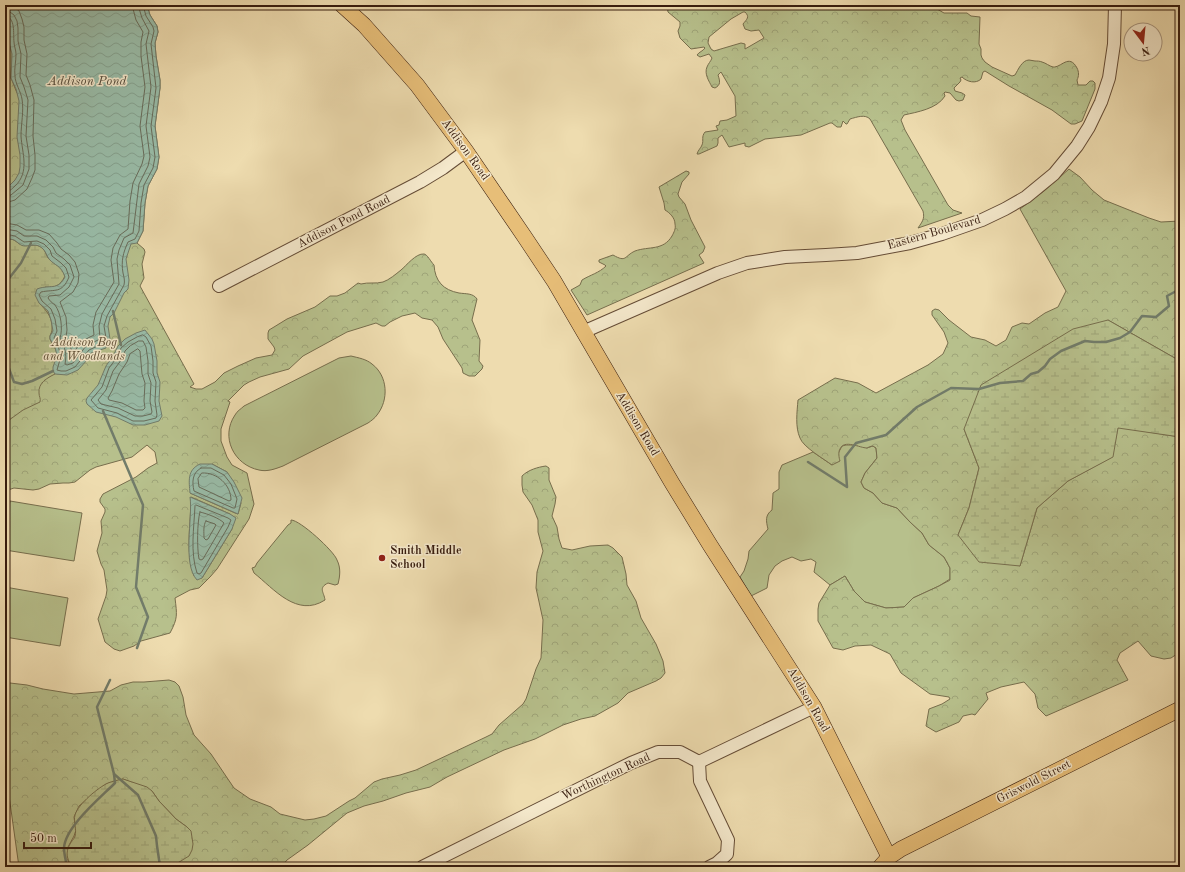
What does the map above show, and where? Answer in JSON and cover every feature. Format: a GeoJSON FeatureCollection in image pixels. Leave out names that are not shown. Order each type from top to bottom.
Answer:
{"type":"FeatureCollection","features":[{"type":"Feature","properties":{"kind":"main road","name":"Addison Road"},"geometry":{"type":"LineString","coordinates":[[342,5],[364,25],[393,56],[417,85],[466,151],[554,281],[702,533],[814,707],[884,862]]}},
{"type":"Feature","properties":{"kind":"main road","name":"Griswold Street"},"geometry":{"type":"LineString","coordinates":[[884,862],[901,849],[1180,709]]}},
{"type":"Feature","properties":{"kind":"street","name":"Eastern Boulevard"},"geometry":{"type":"LineString","coordinates":[[583,332],[718,273],[747,262],[785,257],[857,253],[910,243],[982,220],[1005,209],[1026,196],[1054,174],[1077,146],[1089,127],[1101,102],[1109,78],[1114,44],[1115,5]]}},
{"type":"Feature","properties":{"kind":"street","name":"Addison Pond Road"},"geometry":{"type":"LineString","coordinates":[[219,286],[420,182],[443,168],[466,151]]}},
{"type":"Feature","properties":{"kind":"street"},"geometry":{"type":"LineString","coordinates":[[709,867],[717,863],[727,854],[728,840],[700,781],[699,762],[814,707]]}},
{"type":"Feature","properties":{"kind":"street","name":"Worthington Road"},"geometry":{"type":"LineString","coordinates":[[422,867],[631,763],[658,752],[680,752],[699,762]]}},
{"type":"Feature","properties":{"kind":"green space","name":"Addison Bog and Woodlands"},"geometry":{"type":"Polygon","coordinates":[[[147,5],[150,15],[157,26],[158,32],[155,43],[160,88],[155,126],[159,157],[157,169],[148,186],[143,231],[137,243],[144,249],[145,252],[142,264],[144,278],[140,286],[194,384],[190,387],[202,389],[215,382],[224,373],[238,366],[256,358],[272,355],[275,350],[268,339],[269,330],[287,319],[315,307],[330,296],[337,296],[345,293],[358,283],[378,283],[385,281],[399,272],[421,254],[426,255],[434,265],[436,276],[444,287],[453,292],[471,295],[477,299],[472,320],[480,340],[479,361],[483,366],[475,376],[469,376],[463,373],[462,368],[443,339],[438,327],[432,320],[422,318],[415,313],[402,316],[385,326],[376,323],[347,332],[303,356],[289,369],[260,377],[244,385],[228,401],[230,402],[221,429],[221,441],[227,457],[232,465],[247,473],[254,504],[249,519],[217,569],[210,577],[199,588],[190,590],[175,598],[176,616],[170,633],[141,641],[134,646],[120,651],[114,649],[105,642],[98,619],[107,590],[104,570],[97,551],[102,533],[101,521],[105,512],[100,499],[103,494],[136,477],[157,463],[155,452],[147,445],[132,457],[90,470],[75,482],[50,484],[33,490],[14,488],[5,491],[5,16],[9,30],[9,42],[12,54],[11,78],[17,93],[147,5]],[[212,464],[190,493],[238,514],[241,503],[227,472],[212,464]],[[191,497],[189,546],[191,566],[194,576],[202,578],[232,529],[230,514],[191,497]]]}},
{"type":"Feature","properties":{"kind":"green space"},"geometry":{"type":"Polygon","coordinates":[[[667,5],[930,5],[944,13],[967,13],[971,16],[980,17],[979,44],[981,55],[985,62],[992,67],[1012,76],[1015,75],[1020,66],[1027,60],[1040,61],[1053,67],[1068,61],[1074,64],[1077,68],[1078,85],[1086,85],[1090,81],[1093,81],[1095,83],[1095,89],[1082,121],[1071,124],[1052,110],[985,71],[983,72],[981,79],[977,82],[969,81],[962,77],[960,78],[960,82],[954,88],[955,91],[965,95],[963,100],[956,100],[950,93],[945,92],[945,96],[932,107],[904,115],[901,120],[905,130],[948,205],[953,210],[962,213],[918,228],[922,222],[924,214],[923,211],[868,117],[861,116],[850,119],[847,124],[843,121],[841,127],[837,127],[830,123],[801,135],[765,139],[749,147],[745,146],[745,143],[729,147],[722,135],[718,138],[717,146],[697,154],[702,145],[703,135],[705,132],[718,130],[716,126],[719,125],[720,121],[736,116],[735,96],[721,72],[718,75],[720,81],[718,86],[715,88],[712,87],[707,77],[706,70],[712,58],[709,54],[700,57],[697,55],[705,48],[704,47],[691,49],[680,38],[678,31],[680,22],[668,12],[667,5]],[[745,12],[731,19],[709,37],[708,43],[711,49],[714,51],[741,43],[745,44],[745,49],[764,38],[759,30],[751,31],[745,29],[743,24],[748,17],[745,12]]]}},
{"type":"Feature","properties":{"kind":"green space"},"geometry":{"type":"Polygon","coordinates":[[[1069,169],[1080,177],[1104,200],[1161,222],[1180,221],[1180,361],[1108,320],[964,429],[979,468],[969,508],[958,535],[1020,566],[1037,508],[1068,481],[1112,457],[1118,427],[1180,437],[1180,652],[1171,658],[1164,659],[1151,656],[1138,641],[1120,653],[1117,660],[1128,680],[1046,716],[1038,708],[1035,694],[1024,682],[1001,687],[986,693],[988,699],[975,715],[972,714],[963,716],[959,722],[936,732],[926,726],[929,709],[942,704],[950,699],[949,697],[930,694],[901,673],[890,654],[871,645],[855,646],[843,650],[833,648],[818,621],[818,609],[819,603],[830,585],[845,576],[854,591],[865,602],[886,608],[904,607],[913,598],[950,580],[950,568],[944,557],[929,545],[922,533],[897,508],[882,503],[873,493],[864,488],[861,482],[865,473],[877,458],[876,448],[873,446],[867,448],[848,444],[842,446],[839,450],[840,461],[832,465],[809,449],[800,438],[797,424],[798,400],[835,378],[858,383],[876,393],[928,365],[943,354],[948,343],[944,332],[932,315],[932,311],[935,309],[939,310],[971,337],[985,340],[996,346],[1006,340],[1012,327],[1022,323],[1029,324],[1045,313],[1058,307],[1066,291],[1020,209],[1044,191],[1069,169]]]}},
{"type":"Feature","properties":{"kind":"green space"},"geometry":{"type":"Polygon","coordinates":[[[686,171],[689,172],[689,174],[682,182],[678,194],[685,204],[691,220],[705,247],[703,252],[699,255],[704,263],[587,315],[571,290],[580,285],[582,280],[606,266],[599,262],[599,260],[613,255],[623,259],[635,251],[660,246],[668,241],[675,230],[675,222],[672,216],[665,210],[659,187],[686,171]]]}},
{"type":"Feature","properties":{"kind":"green space"},"geometry":{"type":"Polygon","coordinates":[[[5,238],[14,240],[22,245],[36,245],[41,247],[49,259],[61,269],[65,276],[57,286],[45,287],[39,303],[47,312],[52,322],[50,339],[57,354],[54,367],[55,374],[46,379],[40,386],[40,402],[23,410],[5,423],[5,238]]]}},
{"type":"Feature","properties":{"kind":"green space"},"geometry":{"type":"Polygon","coordinates":[[[1108,320],[1180,361],[1180,437],[1118,428],[1113,457],[1068,481],[1037,508],[1020,566],[979,562],[958,535],[969,508],[979,468],[964,429],[981,385],[1073,329],[1108,320]]]}},
{"type":"Feature","properties":{"kind":"green space"},"geometry":{"type":"Polygon","coordinates":[[[351,356],[370,362],[377,369],[384,381],[384,402],[381,409],[373,419],[368,423],[283,466],[274,469],[262,471],[250,467],[236,456],[229,441],[229,432],[231,423],[239,410],[244,406],[339,358],[351,356]]]}},
{"type":"Feature","properties":{"kind":"green space"},"geometry":{"type":"Polygon","coordinates":[[[858,445],[867,448],[873,446],[876,448],[877,458],[865,473],[861,482],[864,488],[873,493],[882,503],[897,508],[922,533],[929,545],[944,557],[950,568],[950,579],[939,586],[913,598],[904,607],[886,608],[865,602],[854,591],[845,576],[830,585],[814,572],[816,562],[811,559],[801,561],[792,557],[775,566],[769,575],[767,588],[751,596],[740,577],[744,571],[749,551],[768,529],[767,518],[768,514],[772,510],[773,493],[779,489],[779,472],[782,465],[813,452],[832,465],[842,446],[858,445]]]}},
{"type":"Feature","properties":{"kind":"green space"},"geometry":{"type":"Polygon","coordinates":[[[546,466],[549,468],[549,480],[556,497],[552,516],[557,527],[562,548],[572,550],[590,546],[608,545],[622,557],[627,585],[636,601],[641,618],[656,644],[663,661],[665,673],[661,678],[628,693],[618,703],[595,716],[563,725],[535,739],[504,750],[447,777],[430,787],[364,806],[347,813],[287,860],[281,867],[171,867],[187,827],[176,819],[152,791],[123,779],[106,784],[79,806],[74,817],[76,830],[68,847],[67,859],[72,867],[19,867],[5,767],[5,685],[10,683],[74,694],[110,691],[121,685],[133,682],[169,680],[175,682],[179,686],[183,697],[186,715],[194,735],[211,754],[234,788],[250,799],[271,807],[280,814],[305,820],[326,816],[355,798],[374,782],[416,770],[492,734],[499,725],[523,704],[541,658],[543,620],[536,588],[537,572],[543,551],[538,532],[538,520],[532,505],[523,492],[522,476],[533,469],[546,466]]]}},
{"type":"Feature","properties":{"kind":"green space"},"geometry":{"type":"Polygon","coordinates":[[[10,501],[82,513],[74,561],[5,550],[5,529],[10,501]]]}},
{"type":"Feature","properties":{"kind":"green space"},"geometry":{"type":"Polygon","coordinates":[[[291,520],[302,525],[324,543],[335,556],[340,569],[338,584],[335,585],[328,583],[325,585],[322,590],[325,600],[315,605],[305,606],[296,604],[286,599],[254,573],[252,568],[255,567],[291,523],[291,520]]]}},
{"type":"Feature","properties":{"kind":"green space"},"geometry":{"type":"Polygon","coordinates":[[[5,587],[68,598],[60,646],[5,637],[5,587]]]}},
{"type":"Feature","properties":{"kind":"green space"},"geometry":{"type":"Polygon","coordinates":[[[123,779],[147,787],[176,819],[191,831],[193,844],[189,856],[171,867],[72,867],[67,853],[68,847],[75,836],[75,815],[77,811],[84,801],[99,788],[108,783],[123,779]]]}},
{"type":"Feature","properties":{"kind":"water","name":"Addison Pond"},"geometry":{"type":"Polygon","coordinates":[[[5,5],[147,5],[150,15],[157,26],[158,32],[155,43],[160,88],[155,126],[159,157],[157,169],[148,186],[143,231],[137,243],[131,244],[126,259],[129,280],[128,289],[124,293],[114,313],[110,317],[108,326],[110,339],[106,348],[91,353],[88,359],[78,370],[67,375],[55,374],[53,371],[57,356],[55,347],[50,339],[53,331],[51,320],[48,311],[39,303],[35,295],[37,289],[60,284],[65,277],[60,268],[49,259],[40,246],[23,246],[14,240],[5,238],[5,190],[15,180],[19,173],[20,155],[17,137],[19,101],[11,78],[12,54],[9,42],[9,30],[5,16],[5,5]]]}},
{"type":"Feature","properties":{"kind":"water"},"geometry":{"type":"Polygon","coordinates":[[[145,330],[154,344],[157,361],[157,373],[160,382],[159,401],[162,416],[159,421],[145,425],[133,425],[116,417],[96,412],[87,404],[86,401],[98,385],[106,366],[118,346],[125,339],[145,330]]]}},
{"type":"Feature","properties":{"kind":"water"},"geometry":{"type":"Polygon","coordinates":[[[200,464],[212,464],[227,472],[242,498],[238,514],[190,493],[189,480],[191,473],[196,466],[200,464]]]}},
{"type":"Feature","properties":{"kind":"water"},"geometry":{"type":"Polygon","coordinates":[[[190,497],[236,518],[232,529],[202,578],[197,580],[190,563],[189,552],[190,497]]]}},
{"type":"Feature","properties":{"kind":"waterway"},"geometry":{"type":"LineString","coordinates":[[5,285],[21,263],[31,243]]}},
{"type":"Feature","properties":{"kind":"waterway"},"geometry":{"type":"LineString","coordinates":[[808,462],[847,487],[845,457],[856,443],[886,435],[917,407],[951,388],[979,389],[1000,383],[1023,381],[1031,374],[1038,372],[1050,359],[1061,351],[1085,341],[1106,342],[1120,338],[1130,332],[1142,316],[1156,317],[1169,306],[1167,296],[1180,289]]}},
{"type":"Feature","properties":{"kind":"waterway"},"geometry":{"type":"LineString","coordinates":[[113,311],[121,345]]}},
{"type":"Feature","properties":{"kind":"waterway"},"geometry":{"type":"LineString","coordinates":[[5,365],[8,366],[14,382],[22,384],[53,371]]}},
{"type":"Feature","properties":{"kind":"waterway"},"geometry":{"type":"LineString","coordinates":[[103,411],[143,505],[136,587],[148,617],[137,648]]}},
{"type":"Feature","properties":{"kind":"waterway"},"geometry":{"type":"LineString","coordinates":[[67,867],[64,848],[70,831],[84,813],[115,783],[97,707],[110,680]]}},
{"type":"Feature","properties":{"kind":"waterway"},"geometry":{"type":"LineString","coordinates":[[114,774],[138,795],[156,836],[160,866],[192,867]]}},
{"type":"Feature","properties":{"kind":"place","name":"Smith Middle School"},"geometry":{"type":"Point","coordinates":[382,558]}}]}
